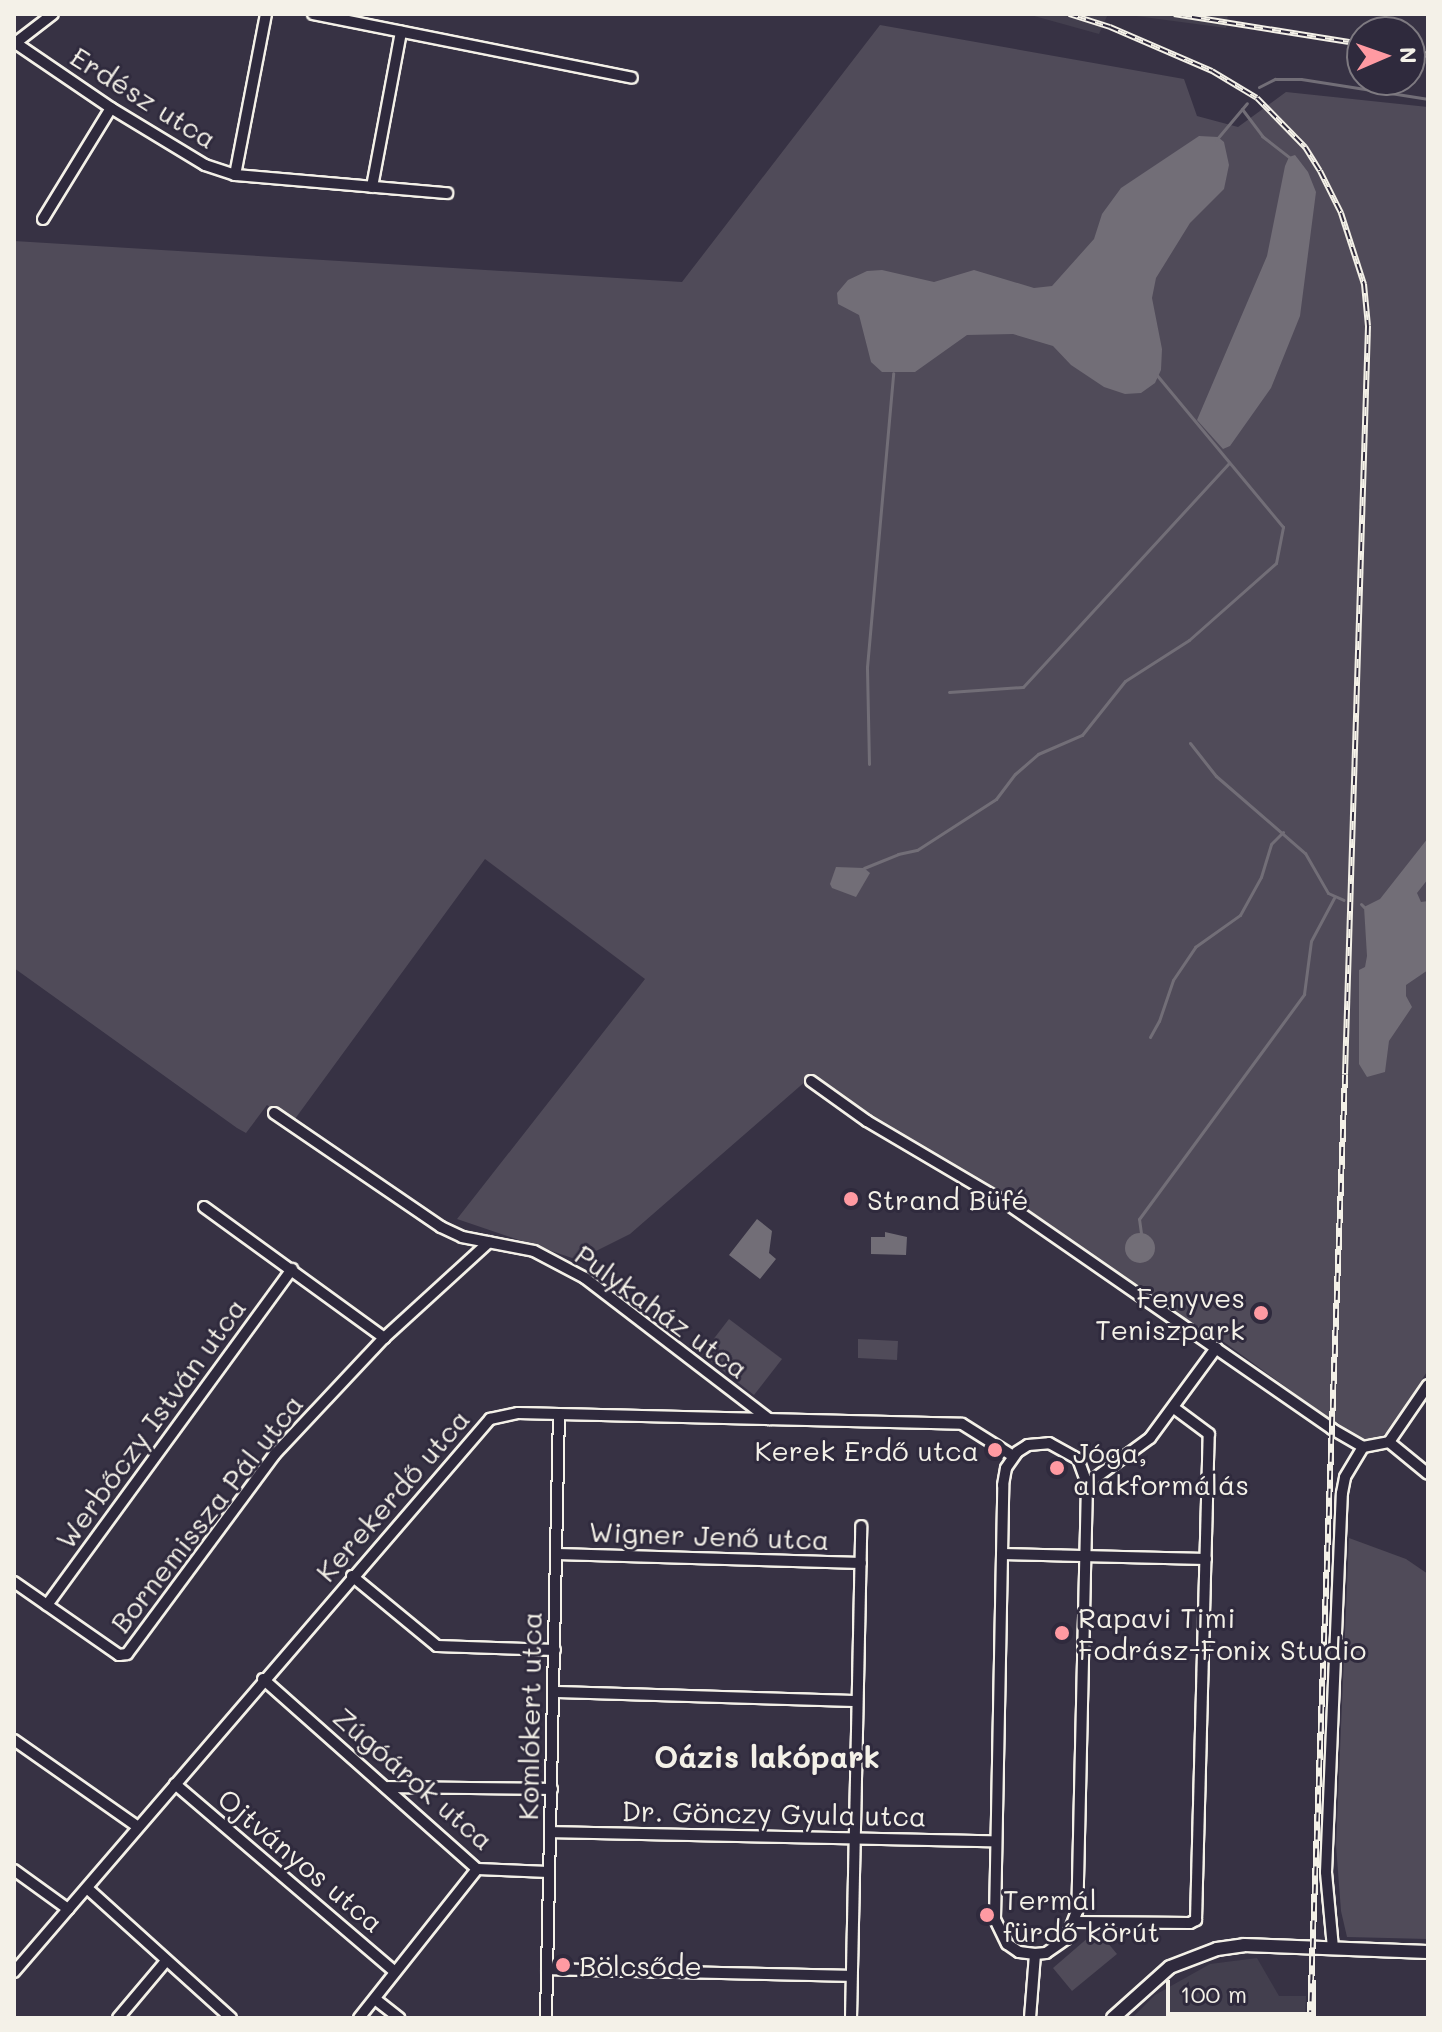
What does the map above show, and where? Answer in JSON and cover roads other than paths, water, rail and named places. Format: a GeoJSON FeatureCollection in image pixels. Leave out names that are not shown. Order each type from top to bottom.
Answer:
{"type":"FeatureCollection","features":[{"type":"Feature","properties":{"kind":"street"},"geometry":{"type":"LineString","coordinates":[[14,43],[53,14]]}},
{"type":"Feature","properties":{"kind":"street"},"geometry":{"type":"LineString","coordinates":[[235,175],[266,14]]}},
{"type":"Feature","properties":{"kind":"street"},"geometry":{"type":"LineString","coordinates":[[313,14],[632,78]]}},
{"type":"Feature","properties":{"kind":"street"},"geometry":{"type":"LineString","coordinates":[[372,187],[401,32]]}},
{"type":"Feature","properties":{"kind":"street","name":"Erdész utca"},"geometry":{"type":"LineString","coordinates":[[14,43],[111,108],[205,165],[235,175],[447,193]]}},
{"type":"Feature","properties":{"kind":"street"},"geometry":{"type":"LineString","coordinates":[[43,219],[111,108]]}},
{"type":"Feature","properties":{"kind":"street"},"geometry":{"type":"LineString","coordinates":[[811,1081],[867,1121],[990,1193],[1363,1447],[1389,1442],[1428,1385]]}},
{"type":"Feature","properties":{"kind":"street","name":"Pulykaház utca"},"geometry":{"type":"LineString","coordinates":[[274,1113],[441,1227],[462,1237],[534,1251],[585,1278],[769,1419]]}},
{"type":"Feature","properties":{"kind":"street"},"geometry":{"type":"LineString","coordinates":[[204,1207],[384,1338]]}},
{"type":"Feature","properties":{"kind":"street","name":"Bornemissza Pál utca"},"geometry":{"type":"LineString","coordinates":[[14,1582],[119,1655],[127,1654],[275,1454],[384,1338],[489,1242]]}},
{"type":"Feature","properties":{"kind":"street","name":"Werbőczy István utca"},"geometry":{"type":"LineString","coordinates":[[47,1605],[292,1269]]}},
{"type":"Feature","properties":{"kind":"street"},"geometry":{"type":"LineString","coordinates":[[1087,1484],[1150,1438],[1216,1348]]}},
{"type":"Feature","properties":{"kind":"street"},"geometry":{"type":"LineString","coordinates":[[1075,1922],[1190,1923],[1196,1920],[1209,1434],[1174,1408]]}},
{"type":"Feature","properties":{"kind":"street","name":"Kerekerdő utca"},"geometry":{"type":"LineString","coordinates":[[14,1972],[263,1679],[490,1419],[518,1413],[962,1424],[1013,1456]]}},
{"type":"Feature","properties":{"kind":"street","name":"Komlókert utca"},"geometry":{"type":"LineString","coordinates":[[546,2018],[559,1414]]}},
{"type":"Feature","properties":{"kind":"street"},"geometry":{"type":"LineString","coordinates":[[1389,1442],[1428,1474]]}},
{"type":"Feature","properties":{"kind":"street"},"geometry":{"type":"LineString","coordinates":[[1056,1444],[1078,1459],[1087,1484],[1075,1922],[1060,1945],[1035,1954],[1012,1949],[996,1927],[1003,1485],[1013,1456],[1028,1445],[1056,1444]]}},
{"type":"Feature","properties":{"kind":"street"},"geometry":{"type":"LineString","coordinates":[[1333,1948],[1326,1872],[1342,1493],[1345,1477],[1363,1447]]}},
{"type":"Feature","properties":{"kind":"street"},"geometry":{"type":"LineString","coordinates":[[851,2018],[861,1526]]}},
{"type":"Feature","properties":{"kind":"street","name":"Wigner Jenő utca"},"geometry":{"type":"LineString","coordinates":[[557,1554],[861,1563]]}},
{"type":"Feature","properties":{"kind":"street"},"geometry":{"type":"LineString","coordinates":[[1002,1554],[1206,1559]]}},
{"type":"Feature","properties":{"kind":"street"},"geometry":{"type":"LineString","coordinates":[[352,1576],[437,1646],[555,1650]]}},
{"type":"Feature","properties":{"kind":"street","name":"Zúgóárok utca"},"geometry":{"type":"LineString","coordinates":[[263,1679],[477,1869],[549,1872]]}},
{"type":"Feature","properties":{"kind":"street"},"geometry":{"type":"LineString","coordinates":[[554,1692],[857,1701]]}},
{"type":"Feature","properties":{"kind":"street"},"geometry":{"type":"LineString","coordinates":[[14,1740],[137,1826]]}},
{"type":"Feature","properties":{"kind":"street","name":"Ojtványos utca"},"geometry":{"type":"LineString","coordinates":[[175,1784],[395,1972]]}},
{"type":"Feature","properties":{"kind":"street"},"geometry":{"type":"LineString","coordinates":[[388,1787],[552,1789]]}},
{"type":"Feature","properties":{"kind":"street","name":"Dr. Gönczy Gyula utca"},"geometry":{"type":"LineString","coordinates":[[551,1832],[996,1841]]}},
{"type":"Feature","properties":{"kind":"street"},"geometry":{"type":"LineString","coordinates":[[359,2018],[477,1869]]}},
{"type":"Feature","properties":{"kind":"street"},"geometry":{"type":"LineString","coordinates":[[14,1870],[68,1909]]}},
{"type":"Feature","properties":{"kind":"street"},"geometry":{"type":"LineString","coordinates":[[87,1888],[231,2018]]}},
{"type":"Feature","properties":{"kind":"street"},"geometry":{"type":"LineString","coordinates":[[1113,2018],[1158,1976],[1195,1955],[1244,1945],[1428,1952]]}},
{"type":"Feature","properties":{"kind":"street"},"geometry":{"type":"LineString","coordinates":[[1030,2018],[1035,1954]]}},
{"type":"Feature","properties":{"kind":"street"},"geometry":{"type":"LineString","coordinates":[[118,2018],[166,1961]]}},
{"type":"Feature","properties":{"kind":"street"},"geometry":{"type":"LineString","coordinates":[[547,1969],[851,1976]]}},
{"type":"Feature","properties":{"kind":"street"},"geometry":{"type":"LineString","coordinates":[[375,1999],[399,2018]]}},
{"type":"Feature","properties":{"kind":"waterway"},"geometry":{"type":"LineString","coordinates":[[1259,87],[1275,79],[1301,79],[1428,99]]}},
{"type":"Feature","properties":{"kind":"waterway"},"geometry":{"type":"LineString","coordinates":[[1216,140],[1247,103]]}},
{"type":"Feature","properties":{"kind":"waterway"},"geometry":{"type":"LineString","coordinates":[[1242,109],[1262,136],[1289,157]]}},
{"type":"Feature","properties":{"kind":"waterway"},"geometry":{"type":"LineString","coordinates":[[869,764],[867,667],[893,373]]}},
{"type":"Feature","properties":{"kind":"waterway"},"geometry":{"type":"LineString","coordinates":[[864,868],[917,850],[996,799],[1015,774],[1038,754],[1082,735],[1125,681],[1189,640],[1276,563],[1283,527],[1157,375]]}},
{"type":"Feature","properties":{"kind":"waterway"},"geometry":{"type":"LineString","coordinates":[[949,692],[1023,687],[1229,463]]}},
{"type":"Feature","properties":{"kind":"waterway"},"geometry":{"type":"LineString","coordinates":[[1190,743],[1216,776],[1305,853],[1328,893],[1344,900]]}},
{"type":"Feature","properties":{"kind":"waterway"},"geometry":{"type":"LineString","coordinates":[[1150,1037],[1173,980],[1195,947],[1240,915],[1261,877],[1271,844],[1283,832]]}},
{"type":"Feature","properties":{"kind":"waterway"},"geometry":{"type":"LineString","coordinates":[[1141,1233],[1139,1219],[1304,994],[1311,941],[1334,898]]}},
{"type":"Feature","properties":{"kind":"waterway"},"geometry":{"type":"LineString","coordinates":[[1361,904],[1364,907]]}},
{"type":"Feature","properties":{"kind":"railway"},"geometry":{"type":"LineString","coordinates":[[1069,14],[1110,27],[1212,71],[1257,98],[1305,147],[1320,171],[1341,213],[1364,284],[1368,326],[1345,1075],[1310,2018]]}},
{"type":"Feature","properties":{"kind":"railway"},"geometry":{"type":"LineString","coordinates":[[1174,14],[1346,41]]}},
{"type":"Feature","properties":{"kind":"place","name":"Strand Büfé"},"geometry":{"type":"Point","coordinates":[851,1199]}},
{"type":"Feature","properties":{"kind":"place","name":"Fenyves Teniszpark"},"geometry":{"type":"Point","coordinates":[1261,1313]}},
{"type":"Feature","properties":{"kind":"place","name":"Kerek Erdő utca"},"geometry":{"type":"Point","coordinates":[995,1450]}},
{"type":"Feature","properties":{"kind":"place","name":"Jóga, alakformálás"},"geometry":{"type":"Point","coordinates":[1057,1468]}},
{"type":"Feature","properties":{"kind":"place","name":"Rapavi Timi Fodrász-Fonix Studio"},"geometry":{"type":"Point","coordinates":[1062,1633]}},
{"type":"Feature","properties":{"kind":"place","name":"Termál fürdő körút"},"geometry":{"type":"Point","coordinates":[987,1915]}},
{"type":"Feature","properties":{"kind":"place","name":"Bölcsőde"},"geometry":{"type":"Point","coordinates":[563,1965]}},
{"type":"Feature","properties":{"kind":"district","name":"Oázis lakópark"},"geometry":{"type":"Point","coordinates":[767,1756]}}]}
